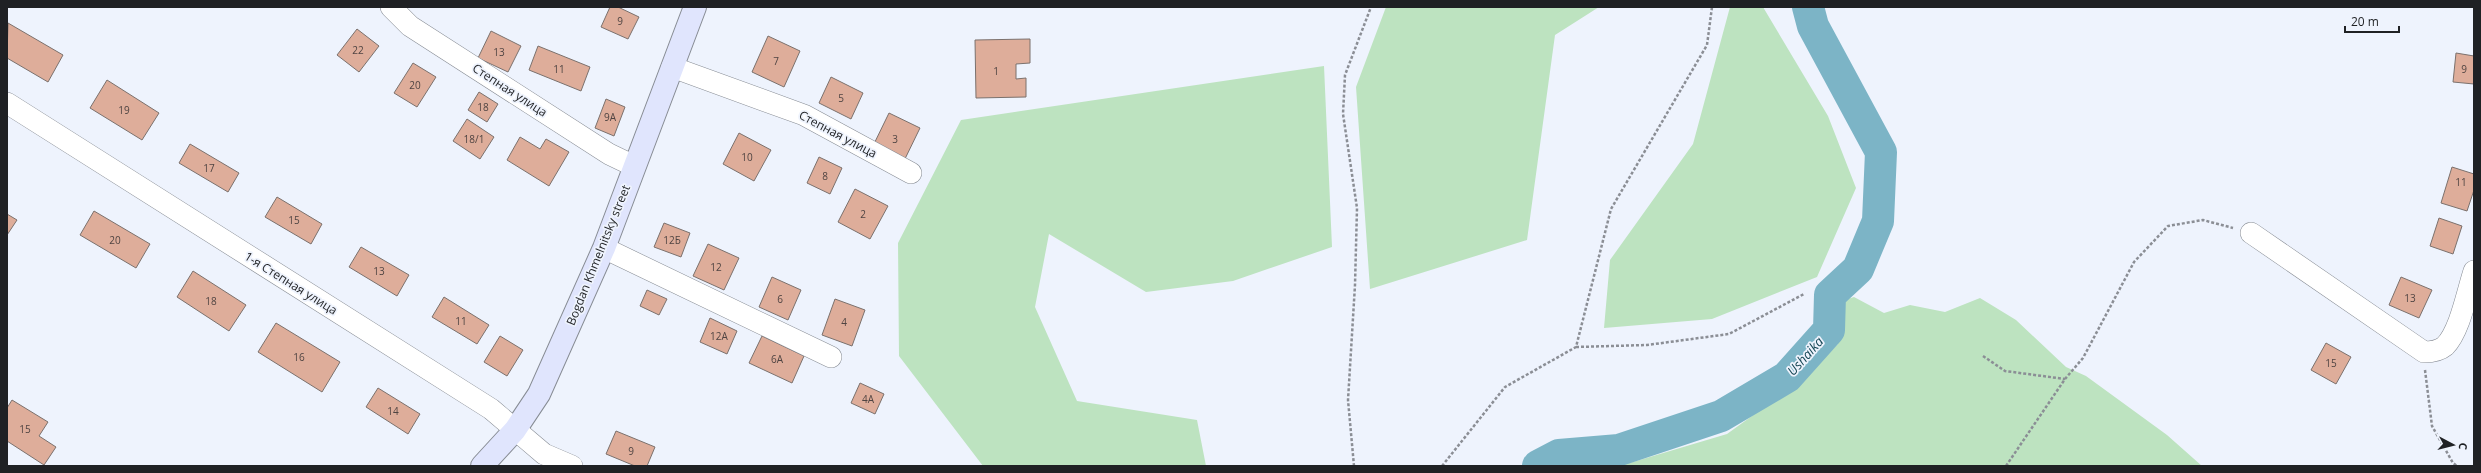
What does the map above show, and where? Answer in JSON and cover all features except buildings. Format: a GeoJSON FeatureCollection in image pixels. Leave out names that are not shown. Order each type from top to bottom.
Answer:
{"type":"FeatureCollection","features":[{"type":"Feature","properties":{"kind":"street","name":"Степная улица"},"geometry":{"type":"LineString","coordinates":[[391,7],[410,26],[609,154],[634,166]]}},
{"type":"Feature","properties":{"kind":"street","name":"Bogdan Khmelnitsky street"},"geometry":{"type":"LineString","coordinates":[[482,466],[515,430],[539,394],[604,248],[695,7]]}},
{"type":"Feature","properties":{"kind":"street","name":"Степная улица"},"geometry":{"type":"LineString","coordinates":[[672,67],[804,115],[911,173]]}},
{"type":"Feature","properties":{"kind":"street","name":"1-я Степная улица"},"geometry":{"type":"LineString","coordinates":[[7,103],[491,409],[544,454],[572,466]]}},
{"type":"Feature","properties":{"kind":"street"},"geometry":{"type":"LineString","coordinates":[[2251,234],[2424,352],[2435,351],[2445,346],[2456,327],[2474,271]]}},
{"type":"Feature","properties":{"kind":"street"},"geometry":{"type":"LineString","coordinates":[[604,248],[831,357]]}},
{"type":"Feature","properties":{"kind":"path"},"geometry":{"type":"LineString","coordinates":[[1354,466],[1348,400],[1355,285],[1357,208],[1343,114],[1345,75],[1371,7]]}},
{"type":"Feature","properties":{"kind":"path"},"geometry":{"type":"LineString","coordinates":[[1576,347],[1611,209],[1707,45],[1712,7]]}},
{"type":"Feature","properties":{"kind":"path"},"geometry":{"type":"LineString","coordinates":[[2006,466],[2065,379],[2083,358],[2134,262],[2168,226],[2203,220],[2251,234]]}},
{"type":"Feature","properties":{"kind":"path"},"geometry":{"type":"LineString","coordinates":[[1442,466],[1505,387],[1576,347],[1647,345],[1729,334],[1804,294]]}},
{"type":"Feature","properties":{"kind":"path"},"geometry":{"type":"LineString","coordinates":[[2424,352],[2427,396],[2432,426],[2453,463],[2457,466]]}},
{"type":"Feature","properties":{"kind":"path"},"geometry":{"type":"LineString","coordinates":[[1983,356],[2005,371],[2065,379]]}},
{"type":"Feature","properties":{"kind":"green space"},"geometry":{"type":"Polygon","coordinates":[[[1386,7],[1599,7],[1555,35],[1527,240],[1370,289],[1356,87],[1386,7]]]}},
{"type":"Feature","properties":{"kind":"green space"},"geometry":{"type":"Polygon","coordinates":[[[1730,7],[1763,7],[1828,116],[1856,188],[1817,277],[1712,319],[1604,328],[1610,260],[1693,144],[1730,7]]]}},
{"type":"Feature","properties":{"kind":"green space"},"geometry":{"type":"Polygon","coordinates":[[[1324,66],[1332,247],[1233,281],[1146,292],[1049,234],[1035,307],[1077,401],[1197,420],[1206,466],[983,466],[899,356],[898,243],[961,120],[1324,66]]]}},
{"type":"Feature","properties":{"kind":"green space"},"geometry":{"type":"Polygon","coordinates":[[[1854,297],[1884,313],[1910,305],[1945,312],[1980,298],[2016,320],[2066,367],[2086,376],[2167,435],[2202,466],[1610,466],[1633,462],[1727,434],[1795,385],[1838,344],[1838,302],[1854,297]]]}},
{"type":"Feature","properties":{"kind":"waterway","name":"Ushaika"},"geometry":{"type":"LineString","coordinates":[[1538,466],[1559,455],[1619,450],[1721,416],[1787,377],[1829,330],[1830,295],[1858,269],[1878,221],[1881,152],[1813,26],[1808,7]]}}]}
